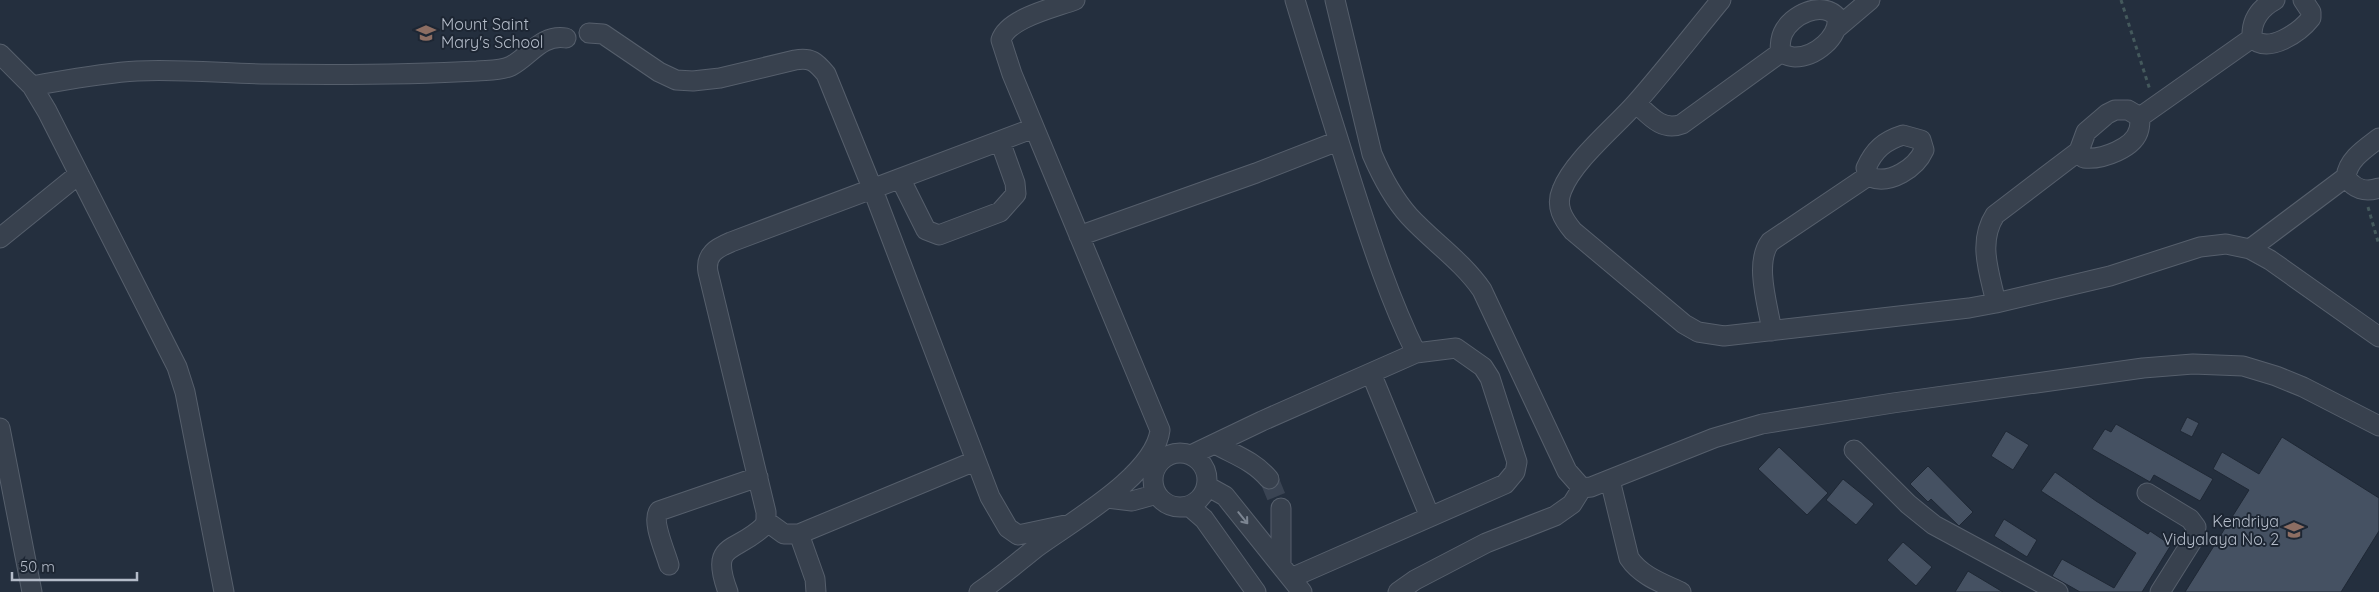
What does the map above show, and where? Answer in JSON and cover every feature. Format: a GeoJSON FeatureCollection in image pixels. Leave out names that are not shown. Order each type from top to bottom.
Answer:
{"type":"FeatureCollection","features":[{"type":"Feature","properties":{"kind":"street"},"geometry":{"type":"LineString","coordinates":[[980,592],[1126,483],[1143,462],[1158,437],[1160,430],[1034,128],[1004,54],[1001,40],[1003,34],[1018,22],[1075,0]]}},
{"type":"Feature","properties":{"kind":"street"},"geometry":{"type":"LineString","coordinates":[[1295,0],[1338,142],[1378,261],[1401,323],[1416,353]]}},
{"type":"Feature","properties":{"kind":"street"},"geometry":{"type":"LineString","coordinates":[[1335,0],[1372,154],[1377,167],[1409,216],[1466,270],[1482,290],[1567,470],[1582,488]]}},
{"type":"Feature","properties":{"kind":"street"},"geometry":{"type":"LineString","coordinates":[[1722,0],[1636,103],[1570,176],[1561,191],[1559,205],[1563,219],[1573,231],[1684,324],[1698,332],[1724,336],[1772,332],[1996,304],[2110,276],[2200,247],[2226,244],[2250,249],[2270,260],[2379,337]]}},
{"type":"Feature","properties":{"kind":"street"},"geometry":{"type":"LineString","coordinates":[[1780,53],[1792,57],[1807,55],[1828,42],[1836,28],[1870,0]]}},
{"type":"Feature","properties":{"kind":"street"},"geometry":{"type":"LineString","coordinates":[[2079,151],[2084,158],[2094,158],[2104,156],[2124,147],[2137,135],[2147,111],[2252,38],[2254,19],[2267,4],[2275,0]]}},
{"type":"Feature","properties":{"kind":"street"},"geometry":{"type":"LineString","coordinates":[[2252,38],[2266,44],[2278,41],[2298,31],[2311,18],[2311,12],[2304,0]]}},
{"type":"Feature","properties":{"kind":"street"},"geometry":{"type":"LineString","coordinates":[[1636,103],[1660,124],[1674,127],[1682,124],[1780,53],[1782,34],[1786,27],[1805,13],[1819,9],[1829,10],[1837,17],[1836,28]]}},
{"type":"Feature","properties":{"kind":"street"},"geometry":{"type":"LineString","coordinates":[[588,33],[603,34],[659,72],[676,80],[693,81],[720,78],[806,58],[814,60],[826,74],[990,497],[1008,528],[1018,535],[1070,524]]}},
{"type":"Feature","properties":{"kind":"street"},"geometry":{"type":"LineString","coordinates":[[32,86],[134,71],[196,70],[260,74],[430,74],[491,70],[510,66],[550,38],[566,38]]}},
{"type":"Feature","properties":{"kind":"street"},"geometry":{"type":"LineString","coordinates":[[0,54],[32,86],[80,174],[180,377],[204,483],[224,592]]}},
{"type":"Feature","properties":{"kind":"street"},"geometry":{"type":"LineString","coordinates":[[1996,304],[1985,249],[1985,239],[1991,222],[2004,207],[2079,151],[2086,132],[2107,114],[2115,110],[2147,111]]}},
{"type":"Feature","properties":{"kind":"street"},"geometry":{"type":"LineString","coordinates":[[975,461],[799,534],[784,534],[766,520],[758,476],[707,263],[715,250],[731,242],[1034,128]]}},
{"type":"Feature","properties":{"kind":"street"},"geometry":{"type":"LineString","coordinates":[[2250,249],[2346,177],[2347,169],[2354,159],[2379,138]]}},
{"type":"Feature","properties":{"kind":"street"},"geometry":{"type":"LineString","coordinates":[[900,180],[926,230],[931,233],[939,235],[1000,212],[1016,194],[1015,183],[1000,141]]}},
{"type":"Feature","properties":{"kind":"street"},"geometry":{"type":"LineString","coordinates":[[1079,236],[1338,142]]}},
{"type":"Feature","properties":{"kind":"street"},"geometry":{"type":"LineString","coordinates":[[0,238],[80,174]]}},
{"type":"Feature","properties":{"kind":"street"},"geometry":{"type":"LineString","coordinates":[[1772,332],[1762,263],[1765,249],[1770,242],[1868,176]]}},
{"type":"Feature","properties":{"kind":"street"},"geometry":{"type":"LineString","coordinates":[[2346,177],[2356,188],[2371,189]]}},
{"type":"Feature","properties":{"kind":"street"},"geometry":{"type":"LineString","coordinates":[[1191,456],[1416,353],[1456,348],[1483,366],[1490,378],[1517,462],[1515,472],[1504,484],[1291,578]]}},
{"type":"Feature","properties":{"kind":"street"},"geometry":{"type":"LineString","coordinates":[[1582,488],[1592,487],[1714,438],[1762,424],[2143,368],[2193,364],[2243,366],[2276,376],[2303,386],[2379,426]]}},
{"type":"Feature","properties":{"kind":"street"},"geometry":{"type":"LineString","coordinates":[[1371,373],[1430,517]]}},
{"type":"Feature","properties":{"kind":"street"},"geometry":{"type":"LineString","coordinates":[[0,428],[32,592]]}},
{"type":"Feature","properties":{"kind":"street"},"geometry":{"type":"LineString","coordinates":[[1158,437],[1170,454]]}},
{"type":"Feature","properties":{"kind":"street"},"geometry":{"type":"LineString","coordinates":[[1215,444],[1249,460],[1269,479]]}},
{"type":"Feature","properties":{"kind":"street"},"geometry":{"type":"LineString","coordinates":[[1854,450],[1908,504],[1934,525],[2058,592]]}},
{"type":"Feature","properties":{"kind":"street"},"geometry":{"type":"LineString","coordinates":[[1107,498],[1132,501],[1155,486],[1159,462],[1170,454],[1183,453],[1200,462],[1205,472],[1207,486],[1200,499],[1189,506],[1172,507],[1165,503],[1155,486],[1143,462]]}},
{"type":"Feature","properties":{"kind":"street"},"geometry":{"type":"LineString","coordinates":[[669,565],[656,523],[656,514],[659,511],[758,476]]}},
{"type":"Feature","properties":{"kind":"street"},"geometry":{"type":"LineString","coordinates":[[1610,480],[1629,558],[1636,568],[1646,575],[1681,592]]}},
{"type":"Feature","properties":{"kind":"street"},"geometry":{"type":"LineString","coordinates":[[1207,486],[1226,496],[1291,578]]}},
{"type":"Feature","properties":{"kind":"street"},"geometry":{"type":"LineString","coordinates":[[1398,592],[1414,580],[1486,543],[1555,516],[1572,504],[1582,488]]}},
{"type":"Feature","properties":{"kind":"street"},"geometry":{"type":"LineString","coordinates":[[2147,493],[2190,519],[2196,527],[2194,538],[2160,592]]}},
{"type":"Feature","properties":{"kind":"street"},"geometry":{"type":"LineString","coordinates":[[1189,506],[1204,520],[1256,592]]}},
{"type":"Feature","properties":{"kind":"street"},"geometry":{"type":"LineString","coordinates":[[1281,508],[1291,578]]}},
{"type":"Feature","properties":{"kind":"street"},"geometry":{"type":"LineString","coordinates":[[728,592],[721,573],[720,563],[722,556],[728,550],[758,532],[766,520]]}},
{"type":"Feature","properties":{"kind":"street"},"geometry":{"type":"LineString","coordinates":[[799,534],[815,579],[816,592]]}},
{"type":"Feature","properties":{"kind":"path"},"geometry":{"type":"LineString","coordinates":[[2121,0],[2147,111]]}},
{"type":"Feature","properties":{"kind":"path"},"geometry":{"type":"LineString","coordinates":[[2371,189],[2379,245]]}},
{"type":"Feature","properties":{"kind":"building"},"geometry":{"type":"Polygon","coordinates":[[[2187,417],[2199,423],[2192,437],[2180,431],[2187,417]]]}},
{"type":"Feature","properties":{"kind":"building"},"geometry":{"type":"Polygon","coordinates":[[[2116,424],[2213,479],[2200,501],[2154,475],[2150,482],[2092,449],[2105,429],[2111,432],[2116,424]]]}},
{"type":"Feature","properties":{"kind":"building"},"geometry":{"type":"Polygon","coordinates":[[[2006,431],[2029,445],[2013,470],[1991,456],[2006,431]]]}},
{"type":"Feature","properties":{"kind":"building","name":"Kendriya Vidyalaya No. 2"},"geometry":{"type":"Polygon","coordinates":[[[2282,437],[2379,498],[2379,531],[2341,592],[2185,592],[2249,490],[2213,469],[2222,452],[2259,474],[2282,437]]]}},
{"type":"Feature","properties":{"kind":"building"},"geometry":{"type":"Polygon","coordinates":[[[1779,447],[1828,493],[1807,515],[1758,469],[1779,447]]]}},
{"type":"Feature","properties":{"kind":"building"},"geometry":{"type":"Polygon","coordinates":[[[1928,466],[1973,512],[1959,526],[1931,499],[1928,502],[1910,484],[1928,466]]]}},
{"type":"Feature","properties":{"kind":"building"},"geometry":{"type":"Polygon","coordinates":[[[2055,472],[2148,534],[2150,531],[2171,545],[2142,592],[2080,592],[2052,576],[2062,559],[2114,588],[2136,553],[2041,491],[2055,472]]]}},
{"type":"Feature","properties":{"kind":"building"},"geometry":{"type":"Polygon","coordinates":[[[1843,479],[1874,504],[1856,525],[1826,500],[1843,479]]]}},
{"type":"Feature","properties":{"kind":"building"},"geometry":{"type":"Polygon","coordinates":[[[2004,519],[2037,540],[2027,557],[1994,536],[2004,519]]]}},
{"type":"Feature","properties":{"kind":"building"},"geometry":{"type":"Polygon","coordinates":[[[1903,542],[1932,567],[1916,586],[1887,560],[1903,542]]]}},
{"type":"Feature","properties":{"kind":"building"},"geometry":{"type":"Polygon","coordinates":[[[1968,571],[2003,592],[1955,592],[1968,571]]]}},
{"type":"Feature","properties":{"kind":"tunnel"},"geometry":{"type":"LineString","coordinates":[[1269,479],[1281,508]]}},
{"type":"Feature","properties":{"kind":"place","name":"Mount Saint Mary's School"},"geometry":{"type":"Point","coordinates":[426,33]}},
{"type":"Feature","properties":{"kind":"place","name":"Kendriya Vidyalaya No. 2"},"geometry":{"type":"Point","coordinates":[2294,530]}}]}
